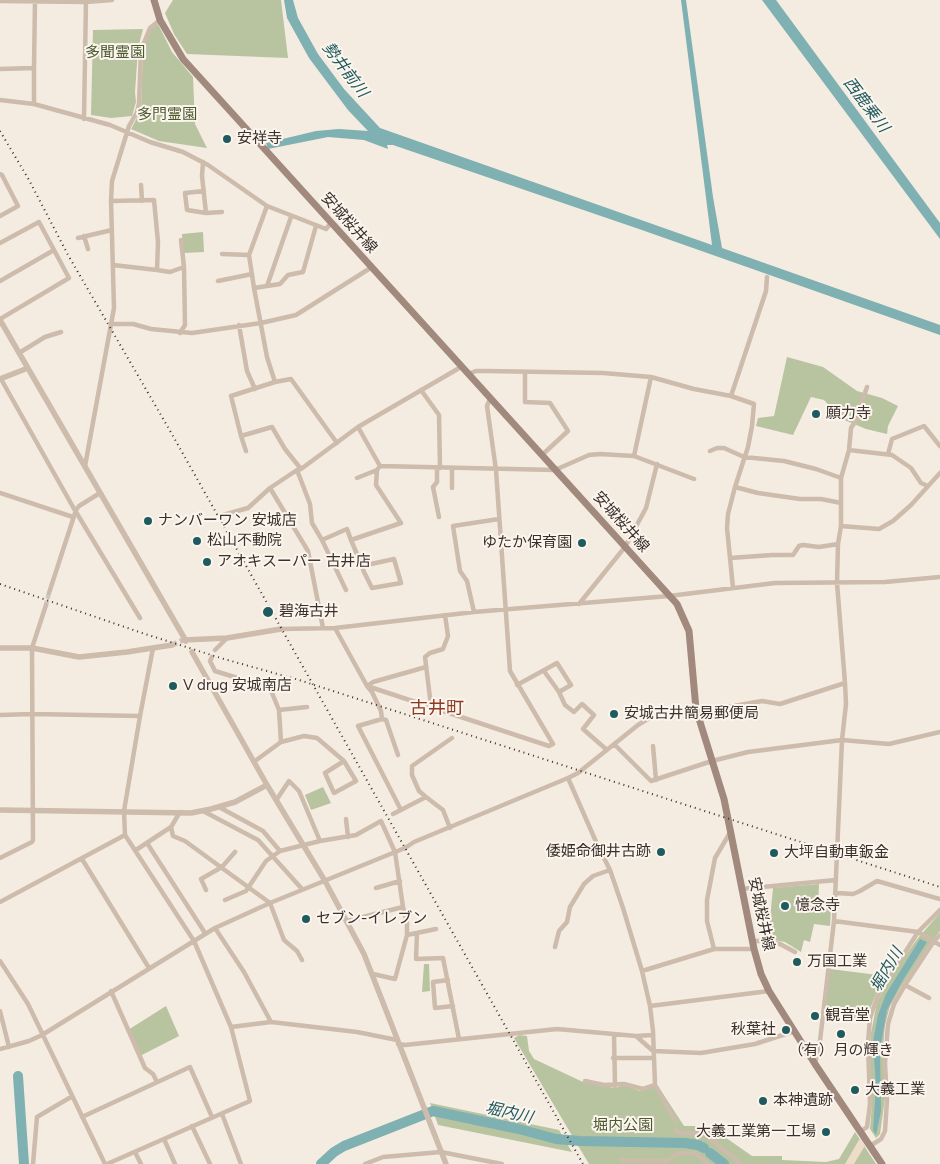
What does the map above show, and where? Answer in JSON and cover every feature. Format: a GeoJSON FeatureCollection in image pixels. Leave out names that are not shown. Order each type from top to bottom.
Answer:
{"type":"FeatureCollection","features":[{"type":"Feature","properties":{"kind":"main road","name":"安城桜井線"},"geometry":{"type":"LineString","coordinates":[[154,0],[160,20],[183,60],[625,547],[680,611],[689,631],[696,709],[724,799],[753,945],[761,974],[769,991],[815,1064],[882,1164]]}},
{"type":"Feature","properties":{"kind":"street"},"geometry":{"type":"LineString","coordinates":[[0,1],[112,0]]}},
{"type":"Feature","properties":{"kind":"street"},"geometry":{"type":"LineString","coordinates":[[34,104],[35,1]]}},
{"type":"Feature","properties":{"kind":"street"},"geometry":{"type":"LineString","coordinates":[[84,119],[86,1]]}},
{"type":"Feature","properties":{"kind":"street"},"geometry":{"type":"LineString","coordinates":[[85,468],[114,308],[112,181],[120,151],[139,104],[141,50],[150,28],[160,20]]}},
{"type":"Feature","properties":{"kind":"street"},"geometry":{"type":"LineString","coordinates":[[0,69],[34,68]]}},
{"type":"Feature","properties":{"kind":"street"},"geometry":{"type":"LineString","coordinates":[[0,100],[34,104],[110,125],[150,142],[184,152],[203,162],[267,206],[291,217],[326,229],[331,223]]}},
{"type":"Feature","properties":{"kind":"street"},"geometry":{"type":"LineString","coordinates":[[203,162],[202,176],[206,213]]}},
{"type":"Feature","properties":{"kind":"street"},"geometry":{"type":"LineString","coordinates":[[0,174],[2,174],[18,206],[0,216]]}},
{"type":"Feature","properties":{"kind":"street"},"geometry":{"type":"LineString","coordinates":[[141,185],[142,202]]}},
{"type":"Feature","properties":{"kind":"street"},"geometry":{"type":"LineString","coordinates":[[204,190],[185,193],[187,210],[206,213],[222,212]]}},
{"type":"Feature","properties":{"kind":"street"},"geometry":{"type":"LineString","coordinates":[[111,201],[142,202],[154,200],[158,242],[157,270]]}},
{"type":"Feature","properties":{"kind":"street"},"geometry":{"type":"LineString","coordinates":[[267,206],[250,255],[267,357],[276,382]]}},
{"type":"Feature","properties":{"kind":"street"},"geometry":{"type":"LineString","coordinates":[[267,286],[291,217]]}},
{"type":"Feature","properties":{"kind":"street"},"geometry":{"type":"LineString","coordinates":[[0,243],[38,222],[69,278],[0,319],[185,640],[227,638],[281,629],[336,628],[474,612],[669,596],[774,583],[885,582],[940,577]]}},
{"type":"Feature","properties":{"kind":"street"},"geometry":{"type":"LineString","coordinates":[[254,288],[280,284],[288,275],[303,272],[316,226]]}},
{"type":"Feature","properties":{"kind":"street"},"geometry":{"type":"LineString","coordinates":[[88,249],[81,237],[112,230]]}},
{"type":"Feature","properties":{"kind":"street"},"geometry":{"type":"LineString","coordinates":[[180,332],[185,325],[184,267],[181,240]]}},
{"type":"Feature","properties":{"kind":"street"},"geometry":{"type":"LineString","coordinates":[[0,281],[54,250]]}},
{"type":"Feature","properties":{"kind":"street"},"geometry":{"type":"LineString","coordinates":[[222,254],[250,255]]}},
{"type":"Feature","properties":{"kind":"street"},"geometry":{"type":"LineString","coordinates":[[113,265],[170,272],[184,267]]}},
{"type":"Feature","properties":{"kind":"street"},"geometry":{"type":"LineString","coordinates":[[112,324],[133,324],[151,329],[192,333],[261,323],[296,315],[372,267]]}},
{"type":"Feature","properties":{"kind":"street"},"geometry":{"type":"LineString","coordinates":[[218,281],[252,274]]}},
{"type":"Feature","properties":{"kind":"street"},"geometry":{"type":"LineString","coordinates":[[731,396],[766,291],[767,277]]}},
{"type":"Feature","properties":{"kind":"street"},"geometry":{"type":"LineString","coordinates":[[239,325],[247,371],[255,389]]}},
{"type":"Feature","properties":{"kind":"street"},"geometry":{"type":"LineString","coordinates":[[19,353],[45,337],[61,332]]}},
{"type":"Feature","properties":{"kind":"street"},"geometry":{"type":"LineString","coordinates":[[223,515],[248,508],[270,488],[337,444],[358,427],[461,367]]}},
{"type":"Feature","properties":{"kind":"street"},"geometry":{"type":"LineString","coordinates":[[28,368],[0,379],[140,618]]}},
{"type":"Feature","properties":{"kind":"street"},"geometry":{"type":"LineString","coordinates":[[468,374],[476,371],[603,373],[651,377],[694,389],[731,396],[754,404],[752,426],[728,514],[733,588]]}},
{"type":"Feature","properties":{"kind":"street"},"geometry":{"type":"LineString","coordinates":[[525,372],[525,402],[550,403],[568,431],[542,456]]}},
{"type":"Feature","properties":{"kind":"street"},"geometry":{"type":"LineString","coordinates":[[634,456],[651,377]]}},
{"type":"Feature","properties":{"kind":"street"},"geometry":{"type":"LineString","coordinates":[[246,451],[231,396],[291,379],[337,444]]}},
{"type":"Feature","properties":{"kind":"street"},"geometry":{"type":"LineString","coordinates":[[815,1064],[819,1049],[834,921],[842,740],[846,704],[846,683],[837,583],[838,544],[841,526],[841,478],[849,450],[851,428],[855,422],[867,387]]}},
{"type":"Feature","properties":{"kind":"street"},"geometry":{"type":"LineString","coordinates":[[421,390],[439,415],[438,468],[437,482],[434,487],[439,516]]}},
{"type":"Feature","properties":{"kind":"street"},"geometry":{"type":"LineString","coordinates":[[367,686],[551,746],[553,742],[510,671],[496,470],[487,406],[490,398]]}},
{"type":"Feature","properties":{"kind":"street"},"geometry":{"type":"LineString","coordinates":[[888,454],[892,439],[924,426],[940,446]]}},
{"type":"Feature","properties":{"kind":"street"},"geometry":{"type":"LineString","coordinates":[[241,436],[272,427],[299,470],[310,504],[312,523],[346,590]]}},
{"type":"Feature","properties":{"kind":"street"},"geometry":{"type":"LineString","coordinates":[[351,540],[402,523],[376,485],[379,468],[358,427]]}},
{"type":"Feature","properties":{"kind":"street"},"geometry":{"type":"LineString","coordinates":[[710,451],[724,448],[744,458],[784,461],[841,478]]}},
{"type":"Feature","properties":{"kind":"street"},"geometry":{"type":"LineString","coordinates":[[849,450],[888,454],[911,468],[921,483],[928,486]]}},
{"type":"Feature","properties":{"kind":"street"},"geometry":{"type":"LineString","coordinates":[[357,478],[379,468],[555,470],[589,455],[600,454],[634,456],[694,479]]}},
{"type":"Feature","properties":{"kind":"street"},"geometry":{"type":"LineString","coordinates":[[578,604],[625,547],[646,508],[657,464]]}},
{"type":"Feature","properties":{"kind":"street"},"geometry":{"type":"LineString","coordinates":[[452,469],[452,488]]}},
{"type":"Feature","properties":{"kind":"street"},"geometry":{"type":"LineString","coordinates":[[841,526],[879,529],[893,521],[911,505],[940,473]]}},
{"type":"Feature","properties":{"kind":"street"},"geometry":{"type":"LineString","coordinates":[[735,487],[758,493],[800,499],[821,499],[841,503]]}},
{"type":"Feature","properties":{"kind":"street"},"geometry":{"type":"LineString","coordinates":[[270,488],[308,551],[324,628]]}},
{"type":"Feature","properties":{"kind":"street"},"geometry":{"type":"LineString","coordinates":[[0,493],[73,517]]}},
{"type":"Feature","properties":{"kind":"street"},"geometry":{"type":"LineString","coordinates":[[49,593],[76,510],[79,506],[100,493]]}},
{"type":"Feature","properties":{"kind":"street"},"geometry":{"type":"LineString","coordinates":[[474,612],[467,581],[460,570],[453,526],[499,519]]}},
{"type":"Feature","properties":{"kind":"street"},"geometry":{"type":"LineString","coordinates":[[322,540],[347,530],[362,566],[372,588],[401,583],[394,559],[362,566]]}},
{"type":"Feature","properties":{"kind":"street"},"geometry":{"type":"LineString","coordinates":[[730,558],[793,555],[803,544],[819,547],[838,544]]}},
{"type":"Feature","properties":{"kind":"street"},"geometry":{"type":"LineString","coordinates":[[0,858],[32,842],[34,810],[32,648],[46,605]]}},
{"type":"Feature","properties":{"kind":"street"},"geometry":{"type":"LineString","coordinates":[[431,706],[425,657],[430,653],[444,649],[448,636],[445,615]]}},
{"type":"Feature","properties":{"kind":"street"},"geometry":{"type":"LineString","coordinates":[[336,628],[382,711],[382,719]]}},
{"type":"Feature","properties":{"kind":"street"},"geometry":{"type":"LineString","coordinates":[[215,650],[227,638]]}},
{"type":"Feature","properties":{"kind":"street"},"geometry":{"type":"LineString","coordinates":[[0,648],[32,648],[79,657],[172,645]]}},
{"type":"Feature","properties":{"kind":"street"},"geometry":{"type":"LineString","coordinates":[[0,961],[28,1004],[71,1097],[106,1164],[250,1101],[231,1027],[194,941],[126,835],[124,811],[153,648]]}},
{"type":"Feature","properties":{"kind":"street"},"geometry":{"type":"LineString","coordinates":[[192,652],[267,785],[348,921],[373,974],[446,1164]]}},
{"type":"Feature","properties":{"kind":"street"},"geometry":{"type":"LineString","coordinates":[[212,657],[210,661],[215,671],[270,688],[279,710],[281,742]]}},
{"type":"Feature","properties":{"kind":"street"},"geometry":{"type":"LineString","coordinates":[[517,685],[557,663],[571,684],[560,692]]}},
{"type":"Feature","properties":{"kind":"street"},"geometry":{"type":"LineString","coordinates":[[367,686],[373,682],[426,667]]}},
{"type":"Feature","properties":{"kind":"street"},"geometry":{"type":"LineString","coordinates":[[544,671],[560,692],[565,705],[574,712],[582,704],[594,715],[583,729],[607,750]]}},
{"type":"Feature","properties":{"kind":"street"},"geometry":{"type":"LineString","coordinates":[[0,1049],[42,1034],[215,928],[302,889],[395,852],[568,778],[651,717],[696,709],[734,706],[762,700],[780,704],[846,683]]}},
{"type":"Feature","properties":{"kind":"street"},"geometry":{"type":"LineString","coordinates":[[279,710],[307,707]]}},
{"type":"Feature","properties":{"kind":"street"},"geometry":{"type":"LineString","coordinates":[[0,715],[140,716]]}},
{"type":"Feature","properties":{"kind":"street"},"geometry":{"type":"LineString","coordinates":[[398,755],[386,720],[382,719],[358,726],[401,810]]}},
{"type":"Feature","properties":{"kind":"street"},"geometry":{"type":"LineString","coordinates":[[614,744],[651,781],[712,761],[748,752],[842,740],[889,744],[940,732]]}},
{"type":"Feature","properties":{"kind":"street"},"geometry":{"type":"LineString","coordinates":[[255,761],[281,742],[304,736],[316,738],[344,761],[356,781],[334,793],[325,773],[344,761]]}},
{"type":"Feature","properties":{"kind":"street"},"geometry":{"type":"LineString","coordinates":[[450,828],[443,810],[419,791],[412,775],[412,766],[452,738]]}},
{"type":"Feature","properties":{"kind":"street"},"geometry":{"type":"LineString","coordinates":[[653,746],[656,780]]}},
{"type":"Feature","properties":{"kind":"street"},"geometry":{"type":"LineString","coordinates":[[568,778],[596,844],[610,870],[624,908],[650,1006],[653,1035],[654,1085],[675,1120]]}},
{"type":"Feature","properties":{"kind":"street"},"geometry":{"type":"LineString","coordinates":[[277,799],[289,781],[299,791],[320,841]]}},
{"type":"Feature","properties":{"kind":"street"},"geometry":{"type":"LineString","coordinates":[[0,810],[202,811],[235,802],[267,785]]}},
{"type":"Feature","properties":{"kind":"street"},"geometry":{"type":"LineString","coordinates":[[393,814],[426,797]]}},
{"type":"Feature","properties":{"kind":"street"},"geometry":{"type":"LineString","coordinates":[[219,807],[263,831],[280,851]]}},
{"type":"Feature","properties":{"kind":"street"},"geometry":{"type":"LineString","coordinates":[[202,811],[258,840],[302,889]]}},
{"type":"Feature","properties":{"kind":"street"},"geometry":{"type":"LineString","coordinates":[[136,850],[171,828],[180,812]]}},
{"type":"Feature","properties":{"kind":"street"},"geometry":{"type":"LineString","coordinates":[[346,818],[348,836]]}},
{"type":"Feature","properties":{"kind":"street"},"geometry":{"type":"LineString","coordinates":[[225,900],[246,891],[266,861],[280,851],[320,841],[356,835],[381,821],[395,852],[407,923],[407,935],[395,979],[373,974]]}},
{"type":"Feature","properties":{"kind":"street"},"geometry":{"type":"LineString","coordinates":[[171,828],[173,836],[185,841],[270,903],[284,940],[297,951],[302,960]]}},
{"type":"Feature","properties":{"kind":"street"},"geometry":{"type":"LineString","coordinates":[[714,949],[707,921],[707,900],[715,858],[731,831]]}},
{"type":"Feature","properties":{"kind":"street"},"geometry":{"type":"LineString","coordinates":[[0,902],[126,835]]}},
{"type":"Feature","properties":{"kind":"street"},"geometry":{"type":"LineString","coordinates":[[147,843],[205,933]]}},
{"type":"Feature","properties":{"kind":"street"},"geometry":{"type":"LineString","coordinates":[[206,890],[201,880],[222,867],[235,852]]}},
{"type":"Feature","properties":{"kind":"street"},"geometry":{"type":"LineString","coordinates":[[82,859],[149,968]]}},
{"type":"Feature","properties":{"kind":"street"},"geometry":{"type":"LineString","coordinates":[[555,947],[559,931],[567,922],[570,907],[584,884],[593,876],[610,870]]}},
{"type":"Feature","properties":{"kind":"street"},"geometry":{"type":"LineString","coordinates":[[742,889],[836,880]]}},
{"type":"Feature","properties":{"kind":"street"},"geometry":{"type":"LineString","coordinates":[[376,888],[400,881]]}},
{"type":"Feature","properties":{"kind":"street"},"geometry":{"type":"LineString","coordinates":[[837,894],[853,894],[878,881],[940,899]]}},
{"type":"Feature","properties":{"kind":"street"},"geometry":{"type":"LineString","coordinates":[[348,921],[403,907]]}},
{"type":"Feature","properties":{"kind":"street"},"geometry":{"type":"LineString","coordinates":[[860,1132],[866,1127],[870,1104],[868,1069],[870,1018],[878,995],[887,978],[918,932],[940,910]]}},
{"type":"Feature","properties":{"kind":"street"},"geometry":{"type":"LineString","coordinates":[[834,921],[918,932],[940,945]]}},
{"type":"Feature","properties":{"kind":"street"},"geometry":{"type":"LineString","coordinates":[[215,928],[244,972],[271,1022]]}},
{"type":"Feature","properties":{"kind":"street"},"geometry":{"type":"LineString","coordinates":[[407,935],[436,929]]}},
{"type":"Feature","properties":{"kind":"street"},"geometry":{"type":"LineString","coordinates":[[417,933],[416,959],[443,958],[459,1039]]}},
{"type":"Feature","properties":{"kind":"street"},"geometry":{"type":"LineString","coordinates":[[870,1146],[881,1139],[884,1132],[887,1100],[885,1063],[888,1024],[894,1004],[934,941],[940,935]]}},
{"type":"Feature","properties":{"kind":"street"},"geometry":{"type":"LineString","coordinates":[[642,971],[714,949],[753,945],[765,941],[780,944],[795,952]]}},
{"type":"Feature","properties":{"kind":"street"},"geometry":{"type":"LineString","coordinates":[[448,980],[433,982],[435,1008],[453,1006]]}},
{"type":"Feature","properties":{"kind":"street"},"geometry":{"type":"LineString","coordinates":[[905,985],[929,998]]}},
{"type":"Feature","properties":{"kind":"street"},"geometry":{"type":"LineString","coordinates":[[650,1006],[769,991]]}},
{"type":"Feature","properties":{"kind":"street"},"geometry":{"type":"LineString","coordinates":[[111,992],[145,1068],[153,1074],[157,1082]]}},
{"type":"Feature","properties":{"kind":"street"},"geometry":{"type":"LineString","coordinates":[[0,1011],[9,1047]]}},
{"type":"Feature","properties":{"kind":"street"},"geometry":{"type":"LineString","coordinates":[[822,1013],[870,1018]]}},
{"type":"Feature","properties":{"kind":"street"},"geometry":{"type":"LineString","coordinates":[[231,1027],[271,1022],[357,1032],[398,1042],[405,1046],[557,1029],[614,1035],[653,1035]]}},
{"type":"Feature","properties":{"kind":"street"},"geometry":{"type":"LineString","coordinates":[[636,1036],[653,1051],[701,1053],[755,1044],[795,1031]]}},
{"type":"Feature","properties":{"kind":"street"},"geometry":{"type":"LineString","coordinates":[[614,1035],[615,1086]]}},
{"type":"Feature","properties":{"kind":"street"},"geometry":{"type":"LineString","coordinates":[[614,1058],[653,1058]]}},
{"type":"Feature","properties":{"kind":"street"},"geometry":{"type":"LineString","coordinates":[[82,1117],[190,1067],[212,1117]]}},
{"type":"Feature","properties":{"kind":"street"},"geometry":{"type":"LineString","coordinates":[[585,1081],[615,1086],[624,1084],[643,1089],[654,1085]]}},
{"type":"Feature","properties":{"kind":"street"},"geometry":{"type":"LineString","coordinates":[[33,1164],[37,1117],[71,1097]]}},
{"type":"Feature","properties":{"kind":"street"},"geometry":{"type":"LineString","coordinates":[[222,1114],[241,1164]]}},
{"type":"Feature","properties":{"kind":"street"},"geometry":{"type":"LineString","coordinates":[[192,1126],[210,1164]]}},
{"type":"Feature","properties":{"kind":"street"},"geometry":{"type":"LineString","coordinates":[[676,1130],[686,1134],[702,1134],[707,1136],[741,1164]]}},
{"type":"Feature","properties":{"kind":"street"},"geometry":{"type":"LineString","coordinates":[[164,1139],[175,1164]]}},
{"type":"Feature","properties":{"kind":"street"},"geometry":{"type":"LineString","coordinates":[[135,1152],[141,1164]]}},
{"type":"Feature","properties":{"kind":"street"},"geometry":{"type":"LineString","coordinates":[[365,1164],[383,1157],[441,1152],[502,1164]]}},
{"type":"Feature","properties":{"kind":"street"},"geometry":{"type":"LineString","coordinates":[[621,1160],[666,1161],[679,1153],[695,1154],[708,1164]]}},
{"type":"Feature","properties":{"kind":"street"},"geometry":{"type":"LineString","coordinates":[[630,1164],[634,1161]]}},
{"type":"Feature","properties":{"kind":"green space"},"geometry":{"type":"Polygon","coordinates":[[[173,0],[281,0],[288,58],[187,54],[174,34],[165,13],[173,0]]]}},
{"type":"Feature","properties":{"kind":"green space","name":"多門霊園"},"geometry":{"type":"Polygon","coordinates":[[[158,24],[172,52],[193,77],[195,124],[207,148],[159,141],[131,129],[141,110],[143,50],[150,29],[158,24]]]}},
{"type":"Feature","properties":{"kind":"green space","name":"多聞霊園"},"geometry":{"type":"Polygon","coordinates":[[[143,29],[138,49],[136,102],[132,116],[111,118],[91,115],[93,30],[143,29]]]}},
{"type":"Feature","properties":{"kind":"green space"},"geometry":{"type":"Polygon","coordinates":[[[203,232],[204,252],[183,253],[182,234],[203,232]]]}},
{"type":"Feature","properties":{"kind":"green space"},"geometry":{"type":"Polygon","coordinates":[[[787,357],[823,367],[857,391],[882,398],[898,406],[888,426],[887,434],[866,429],[842,419],[824,400],[811,397],[793,435],[756,426],[758,418],[774,416],[787,357]]]}},
{"type":"Feature","properties":{"kind":"green space"},"geometry":{"type":"Polygon","coordinates":[[[323,787],[331,803],[311,810],[305,795],[323,787]]]}},
{"type":"Feature","properties":{"kind":"green space"},"geometry":{"type":"Polygon","coordinates":[[[819,884],[818,908],[831,909],[830,926],[814,924],[810,942],[804,940],[801,952],[785,942],[768,939],[773,888],[819,884]]]}},
{"type":"Feature","properties":{"kind":"green space"},"geometry":{"type":"Polygon","coordinates":[[[940,913],[940,931],[890,1006],[885,1025],[883,1047],[885,1098],[880,1134],[876,1138],[870,1129],[872,1102],[869,1055],[877,1002],[891,976],[918,938],[940,913]]]}},
{"type":"Feature","properties":{"kind":"green space"},"geometry":{"type":"Polygon","coordinates":[[[424,964],[429,964],[430,991],[422,992],[424,964]]]}},
{"type":"Feature","properties":{"kind":"green space"},"geometry":{"type":"Polygon","coordinates":[[[830,969],[886,976],[866,1016],[825,1012],[830,969]]]}},
{"type":"Feature","properties":{"kind":"green space"},"geometry":{"type":"Polygon","coordinates":[[[166,1006],[179,1036],[140,1056],[128,1030],[166,1006]]]}},
{"type":"Feature","properties":{"kind":"green space","name":"堀内公園"},"geometry":{"type":"Polygon","coordinates":[[[519,1035],[527,1036],[529,1051],[534,1059],[583,1082],[615,1088],[624,1085],[640,1091],[658,1086],[684,1126],[709,1126],[752,1156],[782,1156],[782,1160],[826,1162],[839,1159],[855,1132],[876,1164],[589,1164],[514,1038],[519,1035]]]}},
{"type":"Feature","properties":{"kind":"green space"},"geometry":{"type":"Polygon","coordinates":[[[430,1103],[559,1130],[572,1152],[438,1125],[430,1103]]]}},
{"type":"Feature","properties":{"kind":"shaded area"},"geometry":{"type":"Polygon","coordinates":[[[860,1138],[865,1146],[854,1164],[845,1164],[860,1138]]]}},
{"type":"Feature","properties":{"kind":"water"},"geometry":{"type":"Polygon","coordinates":[[[284,0],[293,0],[298,18],[318,54],[344,89],[380,128],[712,245],[681,0],[686,0],[713,197],[722,248],[940,325],[940,335],[393,145],[387,145],[388,149],[364,140],[328,137],[268,149],[266,143],[316,131],[339,129],[368,131],[348,110],[309,58],[287,18],[284,0]]]}},
{"type":"Feature","properties":{"kind":"water"},"geometry":{"type":"Polygon","coordinates":[[[762,0],[776,0],[940,223],[940,239],[762,0]]]}},
{"type":"Feature","properties":{"kind":"water"},"geometry":{"type":"Polygon","coordinates":[[[920,939],[927,942],[887,1010],[880,1050],[881,1111],[876,1135],[873,1130],[876,1086],[873,1042],[878,1015],[886,994],[920,939]]]}},
{"type":"Feature","properties":{"kind":"waterway","name":"堀内川"},"geometry":{"type":"LineString","coordinates":[[18,1076],[24,1164]]}},
{"type":"Feature","properties":{"kind":"waterway","name":"堀内川"},"geometry":{"type":"LineString","coordinates":[[321,1164],[344,1146],[433,1111],[519,1129],[556,1139],[685,1143],[704,1148]]}},
{"type":"Feature","properties":{"kind":"waterway","name":"堀内川"},"geometry":{"type":"LineString","coordinates":[[710,1153],[724,1164]]}},
{"type":"Feature","properties":{"kind":"tunnel"},"geometry":{"type":"LineString","coordinates":[[46,605],[49,593]]}},
{"type":"Feature","properties":{"kind":"tunnel"},"geometry":{"type":"LineString","coordinates":[[172,645],[183,640]]}},
{"type":"Feature","properties":{"kind":"railway"},"geometry":{"type":"LineString","coordinates":[[0,131],[29,180],[68,255],[169,429],[583,1164]]}},
{"type":"Feature","properties":{"kind":"railway"},"geometry":{"type":"LineString","coordinates":[[0,584],[145,634],[299,680],[940,887]]}},
{"type":"Feature","properties":{"kind":"place","name":"安祥寺"},"geometry":{"type":"Point","coordinates":[227,139]}},
{"type":"Feature","properties":{"kind":"place","name":"願力寺"},"geometry":{"type":"Point","coordinates":[816,414]}},
{"type":"Feature","properties":{"kind":"place","name":"ナンバーワン 安城店"},"geometry":{"type":"Point","coordinates":[148,521]}},
{"type":"Feature","properties":{"kind":"place","name":"松山不動院"},"geometry":{"type":"Point","coordinates":[197,541]}},
{"type":"Feature","properties":{"kind":"place","name":"ゆたか保育園"},"geometry":{"type":"Point","coordinates":[582,543]}},
{"type":"Feature","properties":{"kind":"place","name":"アオキスーパー 古井店"},"geometry":{"type":"Point","coordinates":[207,562]}},
{"type":"Feature","properties":{"kind":"place","name":"碧海古井"},"geometry":{"type":"Point","coordinates":[268,612]}},
{"type":"Feature","properties":{"kind":"place","name":"V drug 安城南店"},"geometry":{"type":"Point","coordinates":[173,686]}},
{"type":"Feature","properties":{"kind":"place","name":"安城古井簡易郵便局"},"geometry":{"type":"Point","coordinates":[614,714]}},
{"type":"Feature","properties":{"kind":"place","name":"倭姫命御井古跡"},"geometry":{"type":"Point","coordinates":[661,852]}},
{"type":"Feature","properties":{"kind":"place","name":"大坪自動車鈑金"},"geometry":{"type":"Point","coordinates":[774,853]}},
{"type":"Feature","properties":{"kind":"place","name":"憶念寺"},"geometry":{"type":"Point","coordinates":[785,906]}},
{"type":"Feature","properties":{"kind":"place","name":"セブン-イレブン"},"geometry":{"type":"Point","coordinates":[306,919]}},
{"type":"Feature","properties":{"kind":"place","name":"万国工業"},"geometry":{"type":"Point","coordinates":[797,962]}},
{"type":"Feature","properties":{"kind":"place","name":"観音堂"},"geometry":{"type":"Point","coordinates":[815,1016]}},
{"type":"Feature","properties":{"kind":"place","name":"秋葉社"},"geometry":{"type":"Point","coordinates":[786,1030]}},
{"type":"Feature","properties":{"kind":"place","name":"（有）月の輝き"},"geometry":{"type":"Point","coordinates":[841,1034]}},
{"type":"Feature","properties":{"kind":"place","name":"大義工業"},"geometry":{"type":"Point","coordinates":[855,1090]}},
{"type":"Feature","properties":{"kind":"place","name":"本神遺跡"},"geometry":{"type":"Point","coordinates":[763,1101]}},
{"type":"Feature","properties":{"kind":"place","name":"大義工業第一工場"},"geometry":{"type":"Point","coordinates":[826,1132]}},
{"type":"Feature","properties":{"kind":"district","name":"古井町"},"geometry":{"type":"Point","coordinates":[437,709]}},
{"type":"Feature","properties":{"kind":"water label","name":"勢井前川"},"geometry":{"type":"Point","coordinates":[345,70]}},
{"type":"Feature","properties":{"kind":"water label","name":"西鹿乗川"},"geometry":{"type":"Point","coordinates":[866,105]}}]}
